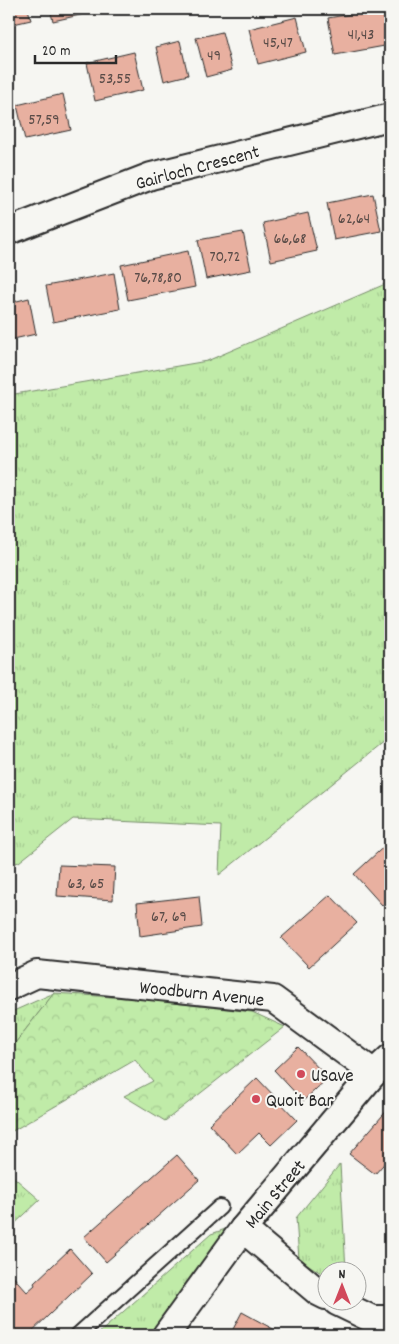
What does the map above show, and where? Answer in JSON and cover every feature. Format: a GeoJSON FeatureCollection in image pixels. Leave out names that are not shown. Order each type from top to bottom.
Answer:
{"type":"FeatureCollection","features":[{"type":"Feature","properties":{"kind":"street","name":"Gairloch Crescent"},"geometry":{"type":"LineString","coordinates":[[9,230],[151,176],[390,117]]}},
{"type":"Feature","properties":{"kind":"street","name":"Woodburn Avenue"},"geometry":{"type":"LineString","coordinates":[[9,986],[37,974],[273,999],[382,1066]]}},
{"type":"Feature","properties":{"kind":"street","name":"Main Street"},"geometry":{"type":"LineString","coordinates":[[166,1335],[243,1229],[382,1066]]}},
{"type":"Feature","properties":{"kind":"street"},"geometry":{"type":"LineString","coordinates":[[243,1229],[316,1290]]}},
{"type":"Feature","properties":{"kind":"street"},"geometry":{"type":"LineString","coordinates":[[358,1312],[372,1319],[390,1319]]}},
{"type":"Feature","properties":{"kind":"lane","name":"Main Street"},"geometry":{"type":"LineString","coordinates":[[78,1335],[220,1207]]}},
{"type":"Feature","properties":{"kind":"green space"},"geometry":{"type":"Polygon","coordinates":[[[390,282],[390,737],[219,875],[221,826],[73,819],[19,862],[9,865],[9,395],[207,361],[390,282]]]}},
{"type":"Feature","properties":{"kind":"green space"},"geometry":{"type":"Polygon","coordinates":[[[54,993],[9,1051],[9,1013],[54,993]]]}},
{"type":"Feature","properties":{"kind":"green space"},"geometry":{"type":"Polygon","coordinates":[[[54,993],[141,999],[252,1012],[285,1027],[165,1121],[124,1096],[153,1081],[135,1060],[9,1133],[9,1051],[54,993]]]}},
{"type":"Feature","properties":{"kind":"green space"},"geometry":{"type":"Polygon","coordinates":[[[340,1164],[345,1262],[316,1262],[316,1270],[299,1259],[296,1218],[340,1164]]]}},
{"type":"Feature","properties":{"kind":"green space"},"geometry":{"type":"Polygon","coordinates":[[[9,1173],[40,1200],[9,1229],[9,1173]]]}},
{"type":"Feature","properties":{"kind":"green space"},"geometry":{"type":"Polygon","coordinates":[[[237,1225],[148,1335],[97,1335],[211,1234],[237,1225]]]}},
{"type":"Feature","properties":{"kind":"building"},"geometry":{"type":"Polygon","coordinates":[[[9,9],[28,9],[31,20],[9,25],[9,9]]]}},
{"type":"Feature","properties":{"kind":"building"},"geometry":{"type":"Polygon","coordinates":[[[50,9],[97,9],[98,11],[53,21],[50,9]]]}},
{"type":"Feature","properties":{"kind":"building"},"geometry":{"type":"Polygon","coordinates":[[[388,9],[390,45],[335,55],[328,18],[388,9]]]}},
{"type":"Feature","properties":{"kind":"building"},"geometry":{"type":"Polygon","coordinates":[[[297,17],[306,52],[258,64],[249,29],[297,17]]]}},
{"type":"Feature","properties":{"kind":"building"},"geometry":{"type":"Polygon","coordinates":[[[222,32],[232,70],[206,77],[196,38],[222,32]]]}},
{"type":"Feature","properties":{"kind":"building"},"geometry":{"type":"Polygon","coordinates":[[[180,41],[188,75],[164,81],[156,47],[180,41]]]}},
{"type":"Feature","properties":{"kind":"building"},"geometry":{"type":"Polygon","coordinates":[[[134,52],[143,90],[95,101],[87,63],[134,52]]]}},
{"type":"Feature","properties":{"kind":"building"},"geometry":{"type":"Polygon","coordinates":[[[63,94],[71,130],[25,140],[17,105],[63,94]]]}},
{"type":"Feature","properties":{"kind":"building"},"geometry":{"type":"Polygon","coordinates":[[[390,192],[390,216],[387,217],[383,193],[390,192]]]}},
{"type":"Feature","properties":{"kind":"building"},"geometry":{"type":"Polygon","coordinates":[[[373,194],[381,231],[334,240],[327,203],[373,194]]]}},
{"type":"Feature","properties":{"kind":"building"},"geometry":{"type":"Polygon","coordinates":[[[308,213],[317,251],[271,261],[263,223],[308,213]]]}},
{"type":"Feature","properties":{"kind":"building"},"geometry":{"type":"Polygon","coordinates":[[[243,232],[251,270],[206,279],[198,240],[243,232]]]}},
{"type":"Feature","properties":{"kind":"building"},"geometry":{"type":"Polygon","coordinates":[[[188,251],[195,287],[128,300],[121,265],[188,251]]]}},
{"type":"Feature","properties":{"kind":"building"},"geometry":{"type":"Polygon","coordinates":[[[114,273],[120,309],[53,322],[46,286],[114,273]]]}},
{"type":"Feature","properties":{"kind":"building"},"geometry":{"type":"Polygon","coordinates":[[[29,298],[36,334],[9,340],[9,303],[29,298]]]}},
{"type":"Feature","properties":{"kind":"building"},"geometry":{"type":"Polygon","coordinates":[[[390,841],[390,897],[382,905],[354,874],[390,841]]]}},
{"type":"Feature","properties":{"kind":"building"},"geometry":{"type":"Polygon","coordinates":[[[59,865],[115,867],[113,900],[57,896],[59,865]]]}},
{"type":"Feature","properties":{"kind":"building"},"geometry":{"type":"Polygon","coordinates":[[[330,895],[357,923],[309,967],[281,938],[330,895]]]}},
{"type":"Feature","properties":{"kind":"building"},"geometry":{"type":"Polygon","coordinates":[[[199,896],[202,927],[140,936],[137,903],[199,896]]]}},
{"type":"Feature","properties":{"kind":"building","name":"USave"},"geometry":{"type":"Polygon","coordinates":[[[298,1047],[328,1078],[303,1101],[274,1070],[298,1047]]]}},
{"type":"Feature","properties":{"kind":"building","name":"Quoit Bar"},"geometry":{"type":"Polygon","coordinates":[[[257,1078],[297,1120],[271,1145],[259,1133],[237,1154],[209,1124],[257,1078]]]}},
{"type":"Feature","properties":{"kind":"building"},"geometry":{"type":"Polygon","coordinates":[[[390,1107],[390,1157],[375,1174],[349,1154],[390,1107]]]}},
{"type":"Feature","properties":{"kind":"building"},"geometry":{"type":"Polygon","coordinates":[[[177,1155],[199,1180],[106,1262],[84,1237],[177,1155]]]}},
{"type":"Feature","properties":{"kind":"building"},"geometry":{"type":"Polygon","coordinates":[[[70,1249],[92,1274],[28,1335],[18,1335],[9,1325],[9,1272],[27,1292],[70,1249]]]}},
{"type":"Feature","properties":{"kind":"building"},"geometry":{"type":"Polygon","coordinates":[[[242,1312],[284,1335],[230,1335],[242,1312]]]}},
{"type":"Feature","properties":{"kind":"place","name":"USave"},"geometry":{"type":"Point","coordinates":[301,1074]}},
{"type":"Feature","properties":{"kind":"place","name":"Quoit Bar"},"geometry":{"type":"Point","coordinates":[256,1099]}}]}
